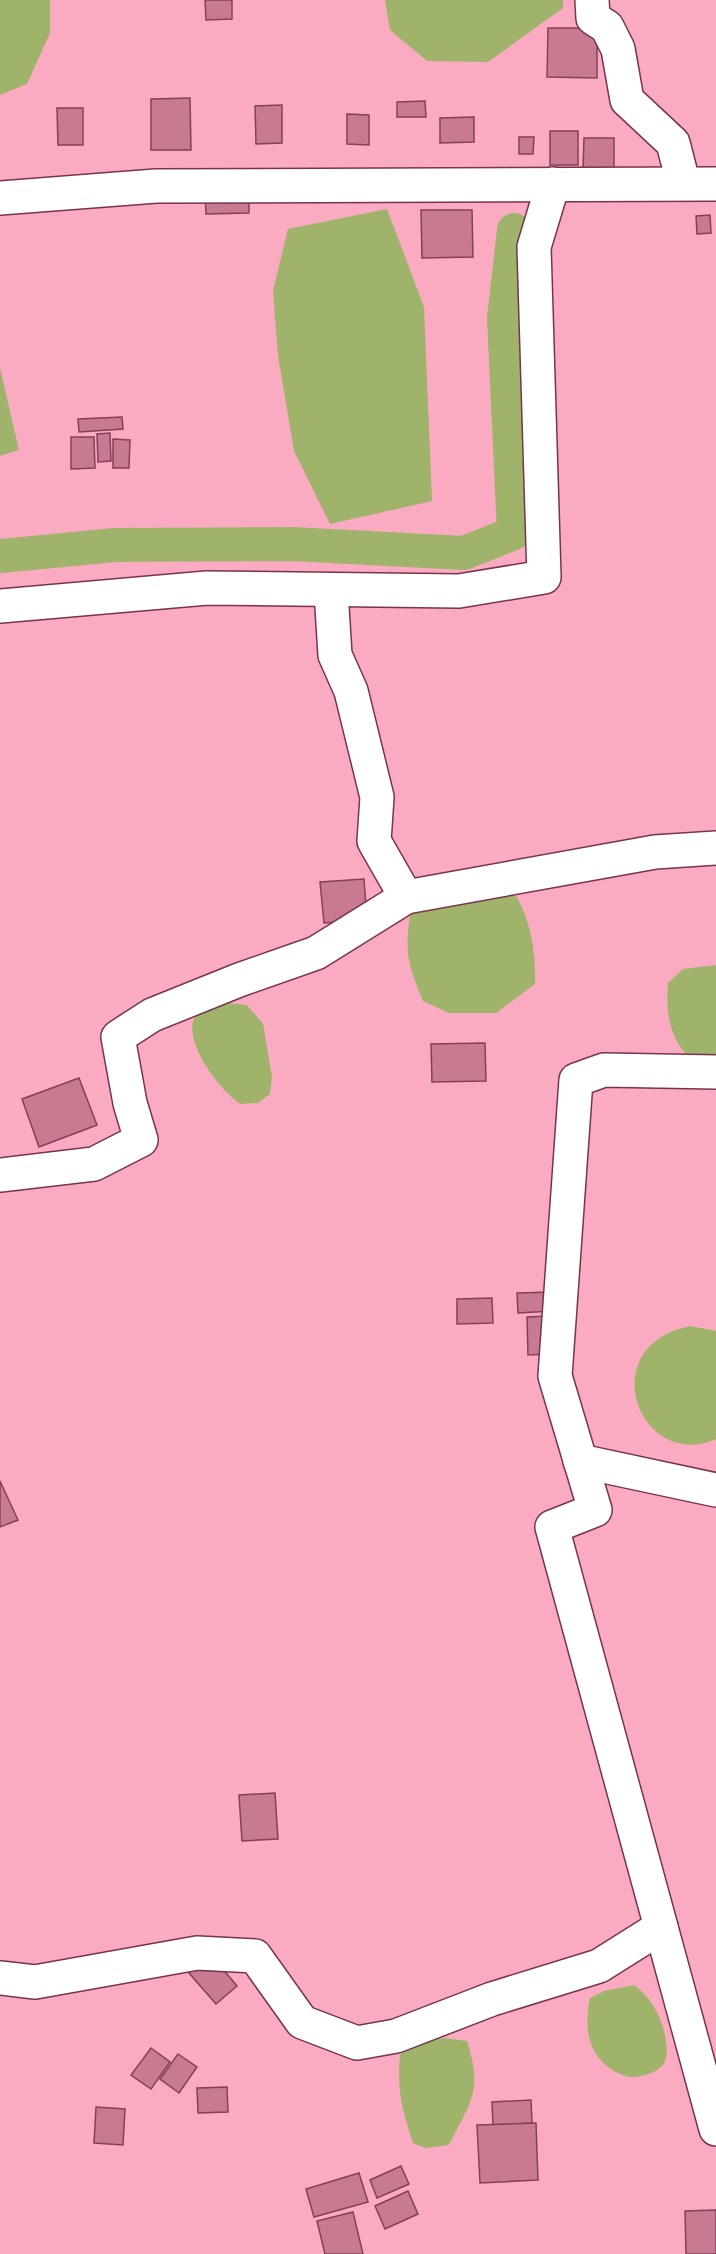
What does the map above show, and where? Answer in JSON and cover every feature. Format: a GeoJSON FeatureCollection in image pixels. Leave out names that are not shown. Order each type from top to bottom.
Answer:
{"type":"FeatureCollection","features":[{"type":"Feature","properties":{"kind":"street"},"geometry":{"type":"LineString","coordinates":[[592,0],[592,18],[607,27],[618,49],[627,100],[673,143],[683,182]]}},
{"type":"Feature","properties":{"kind":"street"},"geometry":{"type":"LineString","coordinates":[[0,198],[156,186],[683,182],[716,184]]}},
{"type":"Feature","properties":{"kind":"street"},"geometry":{"type":"LineString","coordinates":[[0,606],[207,588],[459,591],[544,577],[534,247],[553,184]]}},
{"type":"Feature","properties":{"kind":"street"},"geometry":{"type":"LineString","coordinates":[[331,591],[335,655],[351,691],[377,796],[374,841],[405,897]]}},
{"type":"Feature","properties":{"kind":"street"},"geometry":{"type":"LineString","coordinates":[[0,1174],[94,1164],[141,1140],[130,1103],[118,1037],[152,1015],[239,980],[316,953],[405,897],[655,852],[716,848]]}},
{"type":"Feature","properties":{"kind":"street"},"geometry":{"type":"LineString","coordinates":[[716,1072],[604,1070],[576,1080],[555,1376],[595,1510],[552,1527],[716,2129]]}},
{"type":"Feature","properties":{"kind":"street"},"geometry":{"type":"LineString","coordinates":[[580,1461],[716,1490]]}},
{"type":"Feature","properties":{"kind":"street"},"geometry":{"type":"LineString","coordinates":[[0,1978],[35,1982],[197,1953],[255,1956],[302,2022],[357,2043],[396,2036],[492,2000],[599,1966],[661,1927]]}},
{"type":"Feature","properties":{"kind":"shaded area"},"geometry":{"type":"Polygon","coordinates":[[[0,0],[50,0],[50,33],[27,84],[0,95],[0,0]]]}},
{"type":"Feature","properties":{"kind":"shaded area"},"geometry":{"type":"Polygon","coordinates":[[[385,0],[563,0],[563,8],[488,62],[427,61],[390,30],[385,0]]]}},
{"type":"Feature","properties":{"kind":"shaded area"},"geometry":{"type":"Polygon","coordinates":[[[387,209],[424,307],[432,501],[330,524],[294,451],[278,356],[273,291],[288,229],[387,209]]]}},
{"type":"Feature","properties":{"kind":"shaded area"},"geometry":{"type":"Polygon","coordinates":[[[0,368],[19,450],[0,456],[0,368]]]}},
{"type":"Feature","properties":{"kind":"shaded area"},"geometry":{"type":"Polygon","coordinates":[[[497,890],[517,897],[522,907],[532,939],[535,984],[496,1013],[449,1013],[423,1001],[409,958],[410,913],[497,890]]]}},
{"type":"Feature","properties":{"kind":"shaded area"},"geometry":{"type":"Polygon","coordinates":[[[716,965],[716,1054],[686,1054],[672,1030],[667,1002],[668,983],[683,969],[716,965]]]}},
{"type":"Feature","properties":{"kind":"shaded area"},"geometry":{"type":"Polygon","coordinates":[[[216,1002],[247,1005],[263,1024],[272,1077],[270,1094],[258,1103],[240,1104],[216,1080],[197,1050],[192,1028],[194,1019],[198,1009],[216,1002]]]}},
{"type":"Feature","properties":{"kind":"shaded area"},"geometry":{"type":"Polygon","coordinates":[[[690,1326],[716,1331],[716,1439],[689,1445],[666,1438],[648,1423],[637,1403],[635,1380],[642,1357],[660,1338],[690,1326]]]}},
{"type":"Feature","properties":{"kind":"shaded area"},"geometry":{"type":"Polygon","coordinates":[[[634,1985],[657,2011],[664,2031],[667,2051],[664,2063],[658,2069],[645,2075],[632,2077],[614,2071],[598,2057],[590,2039],[587,2019],[590,1998],[604,1991],[634,1985]]]}},
{"type":"Feature","properties":{"kind":"shaded area"},"geometry":{"type":"Polygon","coordinates":[[[444,2038],[467,2041],[472,2058],[474,2084],[469,2106],[449,2145],[425,2148],[413,2143],[406,2120],[400,2090],[400,2055],[416,2042],[444,2038]]]}},
{"type":"Feature","properties":{"kind":"building"},"geometry":{"type":"Polygon","coordinates":[[[205,0],[232,0],[232,19],[206,20],[205,0]]]}},
{"type":"Feature","properties":{"kind":"building"},"geometry":{"type":"Polygon","coordinates":[[[548,28],[597,28],[597,78],[547,77],[548,28]]]}},
{"type":"Feature","properties":{"kind":"building"},"geometry":{"type":"Polygon","coordinates":[[[190,98],[191,150],[151,150],[151,99],[190,98]]]}},
{"type":"Feature","properties":{"kind":"building"},"geometry":{"type":"Polygon","coordinates":[[[425,101],[426,117],[397,117],[397,102],[425,101]]]}},
{"type":"Feature","properties":{"kind":"building"},"geometry":{"type":"Polygon","coordinates":[[[282,105],[282,143],[256,144],[255,106],[282,105]]]}},
{"type":"Feature","properties":{"kind":"building"},"geometry":{"type":"Polygon","coordinates":[[[57,108],[83,108],[83,145],[58,145],[57,108]]]}},
{"type":"Feature","properties":{"kind":"building"},"geometry":{"type":"Polygon","coordinates":[[[347,114],[369,115],[369,145],[347,144],[347,114]]]}},
{"type":"Feature","properties":{"kind":"building"},"geometry":{"type":"Polygon","coordinates":[[[474,117],[474,142],[440,143],[440,118],[474,117]]]}},
{"type":"Feature","properties":{"kind":"building"},"geometry":{"type":"Polygon","coordinates":[[[550,131],[578,131],[578,165],[550,165],[550,131]]]}},
{"type":"Feature","properties":{"kind":"building"},"geometry":{"type":"Polygon","coordinates":[[[519,137],[534,137],[533,154],[519,154],[519,137]]]}},
{"type":"Feature","properties":{"kind":"building"},"geometry":{"type":"Polygon","coordinates":[[[584,138],[614,138],[614,169],[583,168],[584,138]]]}},
{"type":"Feature","properties":{"kind":"building"},"geometry":{"type":"Polygon","coordinates":[[[249,190],[249,213],[206,214],[205,191],[249,190]]]}},
{"type":"Feature","properties":{"kind":"building"},"geometry":{"type":"Polygon","coordinates":[[[421,210],[472,210],[473,257],[422,258],[421,210]]]}},
{"type":"Feature","properties":{"kind":"building"},"geometry":{"type":"Polygon","coordinates":[[[710,215],[711,233],[697,234],[696,216],[710,215]]]}},
{"type":"Feature","properties":{"kind":"building"},"geometry":{"type":"Polygon","coordinates":[[[122,417],[123,429],[79,432],[78,419],[122,417]]]}},
{"type":"Feature","properties":{"kind":"building"},"geometry":{"type":"Polygon","coordinates":[[[110,433],[111,461],[98,462],[97,434],[110,433]]]}},
{"type":"Feature","properties":{"kind":"building"},"geometry":{"type":"Polygon","coordinates":[[[71,437],[94,437],[95,468],[71,469],[71,437]]]}},
{"type":"Feature","properties":{"kind":"building"},"geometry":{"type":"Polygon","coordinates":[[[113,439],[130,440],[129,468],[113,468],[113,439]]]}},
{"type":"Feature","properties":{"kind":"building"},"geometry":{"type":"Polygon","coordinates":[[[364,879],[367,920],[324,923],[320,882],[364,879]]]}},
{"type":"Feature","properties":{"kind":"building"},"geometry":{"type":"Polygon","coordinates":[[[485,1043],[486,1081],[432,1082],[431,1044],[485,1043]]]}},
{"type":"Feature","properties":{"kind":"building"},"geometry":{"type":"Polygon","coordinates":[[[79,1078],[97,1125],[39,1147],[22,1099],[79,1078]]]}},
{"type":"Feature","properties":{"kind":"building"},"geometry":{"type":"Polygon","coordinates":[[[552,1292],[553,1311],[518,1313],[517,1293],[552,1292]]]}},
{"type":"Feature","properties":{"kind":"building"},"geometry":{"type":"Polygon","coordinates":[[[492,1298],[493,1323],[457,1324],[457,1299],[492,1298]]]}},
{"type":"Feature","properties":{"kind":"building"},"geometry":{"type":"Polygon","coordinates":[[[549,1316],[549,1354],[528,1355],[527,1317],[549,1316]]]}},
{"type":"Feature","properties":{"kind":"building"},"geometry":{"type":"Polygon","coordinates":[[[0,1481],[18,1520],[0,1527],[0,1481]]]}},
{"type":"Feature","properties":{"kind":"building"},"geometry":{"type":"Polygon","coordinates":[[[275,1793],[278,1839],[242,1841],[239,1795],[275,1793]]]}},
{"type":"Feature","properties":{"kind":"building"},"geometry":{"type":"Polygon","coordinates":[[[211,1955],[237,1986],[216,2004],[189,1973],[211,1955]]]}},
{"type":"Feature","properties":{"kind":"building"},"geometry":{"type":"Polygon","coordinates":[[[151,2048],[170,2062],[151,2089],[131,2075],[151,2048]]]}},
{"type":"Feature","properties":{"kind":"building"},"geometry":{"type":"Polygon","coordinates":[[[178,2054],[197,2067],[179,2093],[160,2079],[178,2054]]]}},
{"type":"Feature","properties":{"kind":"building"},"geometry":{"type":"Polygon","coordinates":[[[227,2087],[228,2112],[198,2113],[197,2088],[227,2087]]]}},
{"type":"Feature","properties":{"kind":"building"},"geometry":{"type":"Polygon","coordinates":[[[531,2100],[532,2123],[493,2125],[492,2102],[531,2100]]]}},
{"type":"Feature","properties":{"kind":"building"},"geometry":{"type":"Polygon","coordinates":[[[96,2107],[125,2109],[123,2145],[94,2143],[96,2107]]]}},
{"type":"Feature","properties":{"kind":"building"},"geometry":{"type":"Polygon","coordinates":[[[536,2123],[538,2180],[480,2183],[477,2125],[536,2123]]]}},
{"type":"Feature","properties":{"kind":"building"},"geometry":{"type":"Polygon","coordinates":[[[401,2166],[409,2184],[377,2198],[370,2180],[401,2166]]]}},
{"type":"Feature","properties":{"kind":"building"},"geometry":{"type":"Polygon","coordinates":[[[359,2173],[368,2202],[314,2217],[306,2189],[359,2173]]]}},
{"type":"Feature","properties":{"kind":"building"},"geometry":{"type":"Polygon","coordinates":[[[408,2191],[418,2214],[385,2229],[375,2206],[408,2191]]]}},
{"type":"Feature","properties":{"kind":"building"},"geometry":{"type":"Polygon","coordinates":[[[716,2210],[716,2254],[686,2254],[685,2211],[716,2210]]]}},
{"type":"Feature","properties":{"kind":"building"},"geometry":{"type":"Polygon","coordinates":[[[353,2212],[363,2254],[325,2254],[317,2221],[353,2212]]]}},
{"type":"Feature","properties":{"kind":"waterway"},"geometry":{"type":"LineString","coordinates":[[0,556],[115,545],[292,544],[464,553],[514,533],[504,318],[514,230]]}}]}
